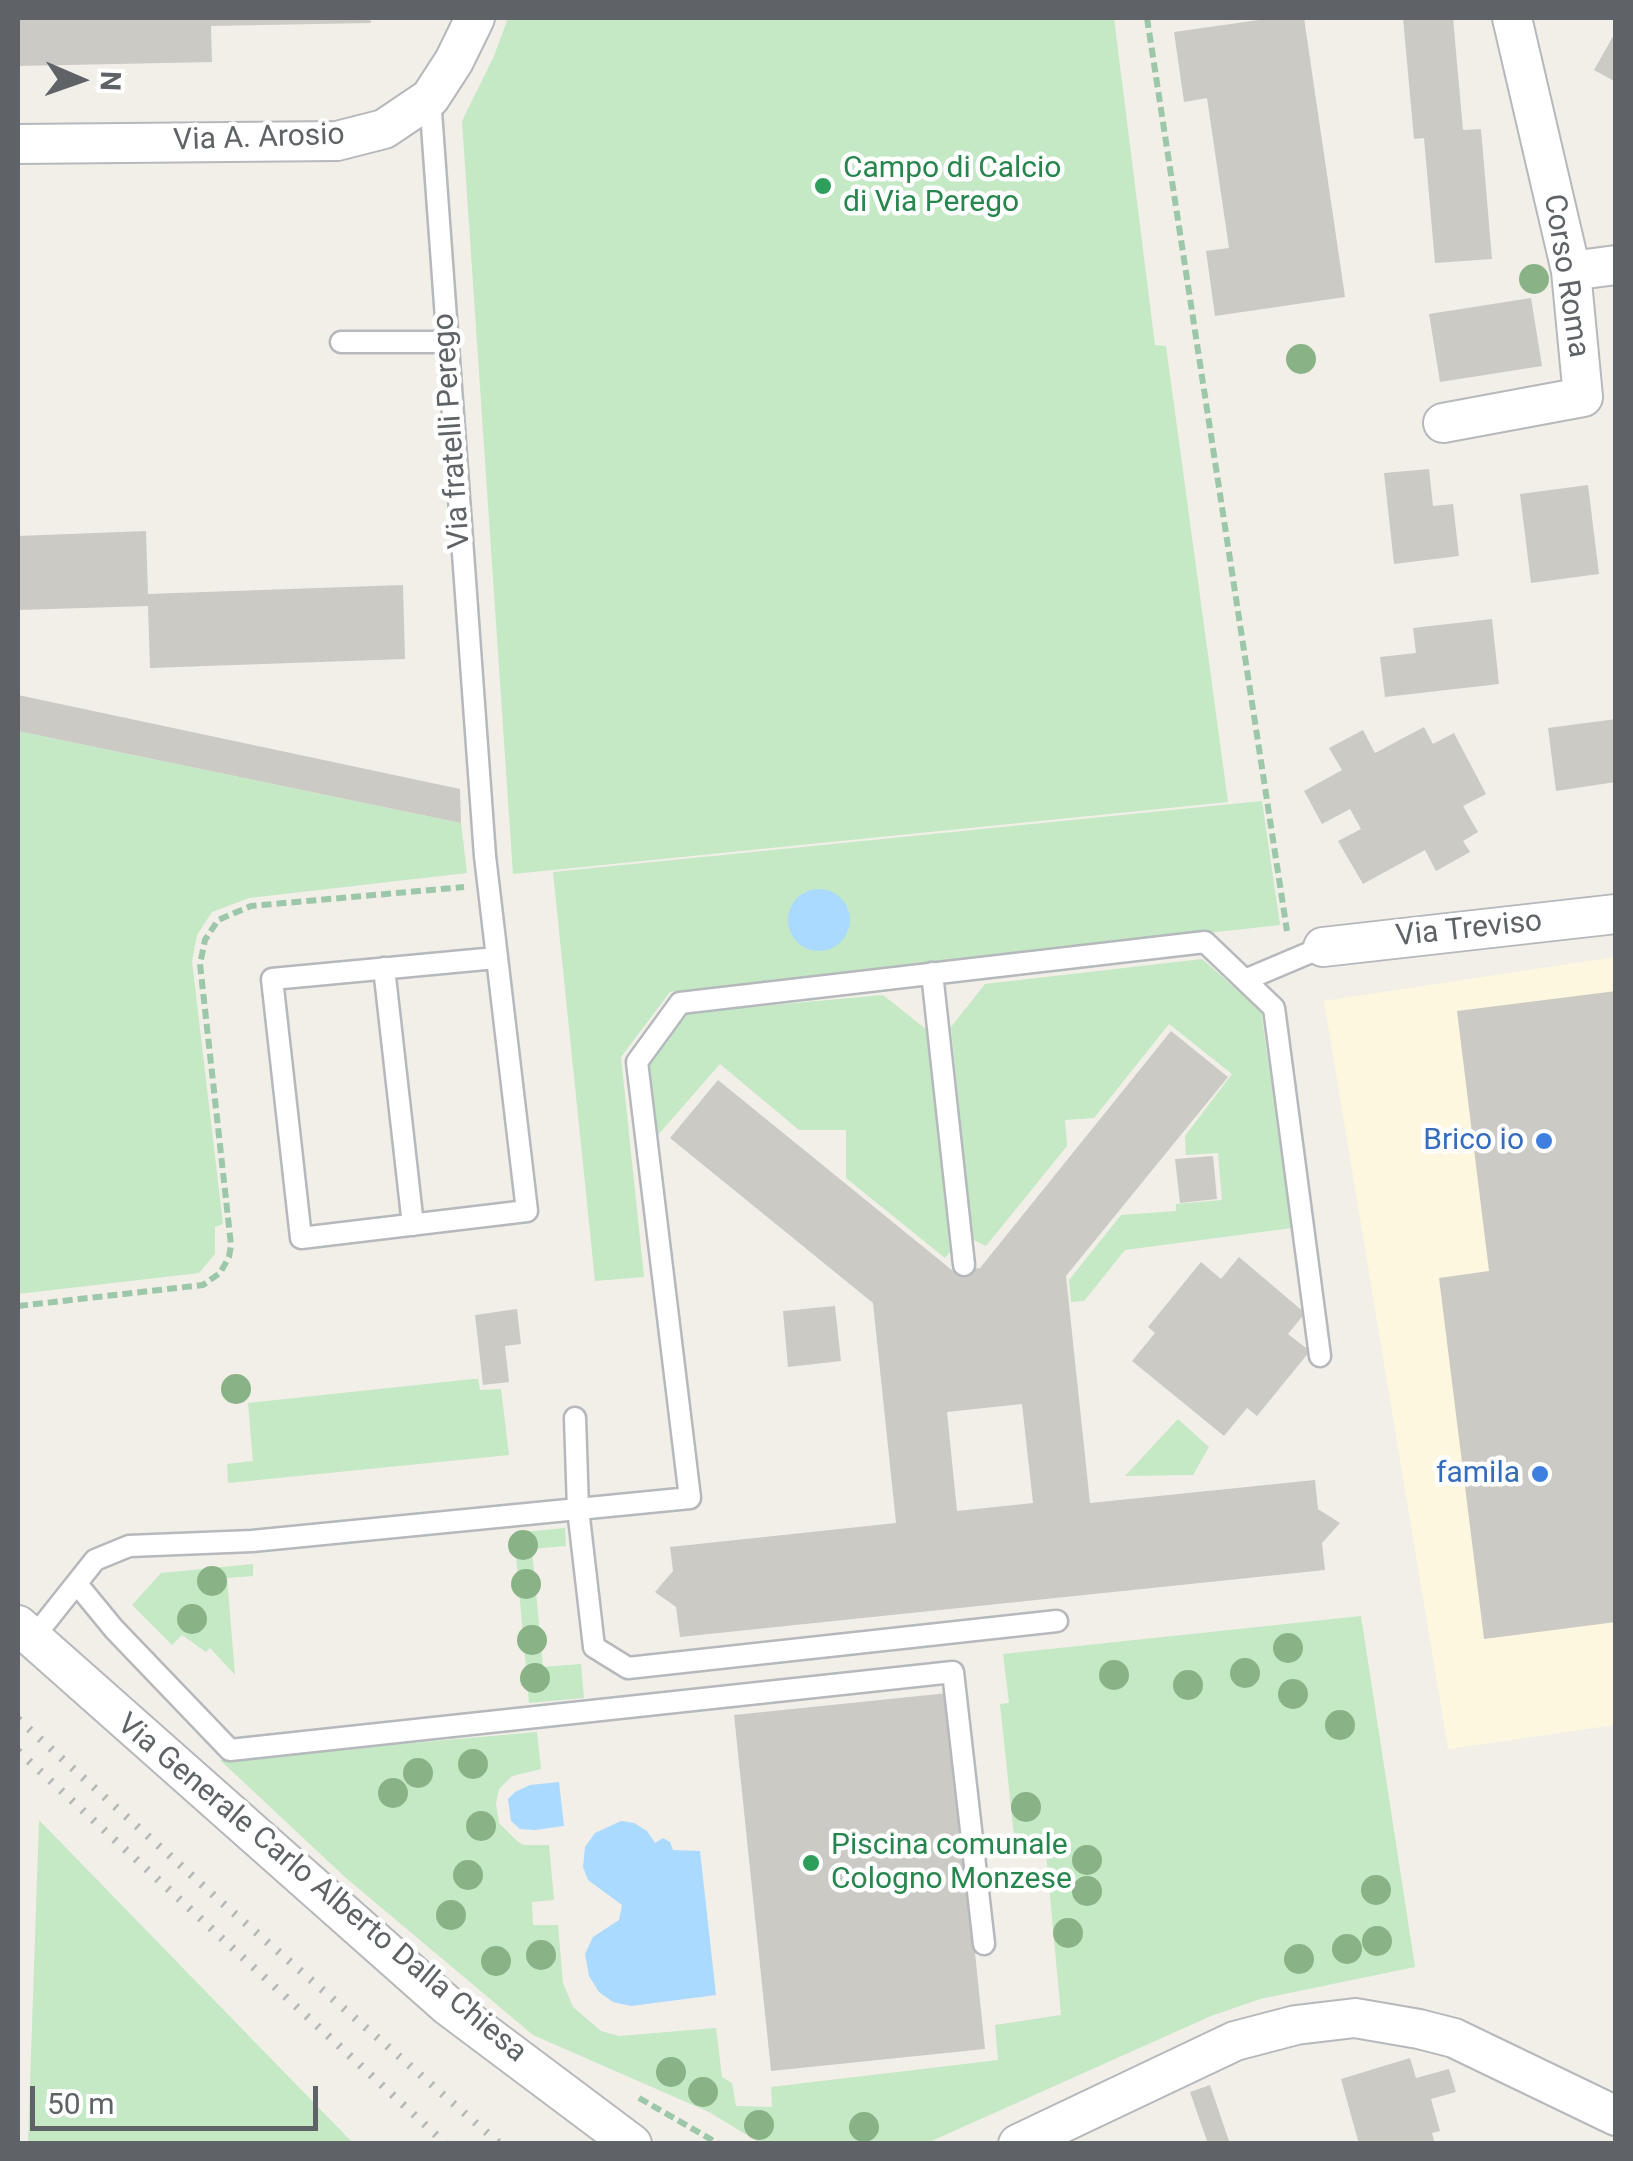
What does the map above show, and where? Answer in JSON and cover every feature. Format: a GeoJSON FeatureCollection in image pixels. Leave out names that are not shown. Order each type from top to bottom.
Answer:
{"type":"FeatureCollection","features":[{"type":"Feature","properties":{"kind":"street"},"geometry":{"type":"LineString","coordinates":[[430,98],[454,61],[474,18]]}},
{"type":"Feature","properties":{"kind":"street","name":"Corso Roma"},"geometry":{"type":"LineString","coordinates":[[1443,423],[1583,397],[1571,271],[1512,18]]}},
{"type":"Feature","properties":{"kind":"street","name":"Via A. Arosio"},"geometry":{"type":"LineString","coordinates":[[18,144],[337,140],[384,129],[430,98]]}},
{"type":"Feature","properties":{"kind":"street"},"geometry":{"type":"LineString","coordinates":[[1571,271],[1616,265]]}},
{"type":"Feature","properties":{"kind":"street","name":"Via Treviso"},"geometry":{"type":"LineString","coordinates":[[1311,940],[1616,914]]}},
{"type":"Feature","properties":{"kind":"street","name":"Via Generale Carlo Alberto Dalla Chiesa"},"geometry":{"type":"LineString","coordinates":[[25,1631],[448,2006],[632,2144]]}},
{"type":"Feature","properties":{"kind":"street"},"geometry":{"type":"LineString","coordinates":[[1018,2144],[1235,2040],[1342,2019],[1387,2022],[1454,2038],[1616,2116]]}},
{"type":"Feature","properties":{"kind":"lane","name":"Via fratelli Perego"},"geometry":{"type":"LineString","coordinates":[[413,1224],[527,1212],[484,856],[430,98]]}},
{"type":"Feature","properties":{"kind":"lane"},"geometry":{"type":"LineString","coordinates":[[342,342],[447,342]]}},
{"type":"Feature","properties":{"kind":"lane"},"geometry":{"type":"LineString","coordinates":[[1245,980],[1311,940]]}},
{"type":"Feature","properties":{"kind":"lane"},"geometry":{"type":"LineString","coordinates":[[25,1631],[77,1584],[95,1560],[129,1546],[252,1541],[690,1498],[637,1062],[680,1002],[1205,942],[1274,1008],[1320,1356]]}},
{"type":"Feature","properties":{"kind":"lane"},"geometry":{"type":"LineString","coordinates":[[384,968],[413,1224],[301,1238],[272,979],[384,968],[496,958]]}},
{"type":"Feature","properties":{"kind":"lane"},"geometry":{"type":"LineString","coordinates":[[932,974],[964,1266]]}},
{"type":"Feature","properties":{"kind":"lane"},"geometry":{"type":"LineString","coordinates":[[575,1418],[578,1509],[594,1647],[628,1668],[1057,1621]]}},
{"type":"Feature","properties":{"kind":"lane"},"geometry":{"type":"LineString","coordinates":[[77,1584],[230,1750],[953,1672],[984,1944]]}},
{"type":"Feature","properties":{"kind":"path"},"geometry":{"type":"LineString","coordinates":[[1146,18],[1288,935],[1311,940]]}},
{"type":"Feature","properties":{"kind":"path"},"geometry":{"type":"LineString","coordinates":[[18,1306],[203,1285],[220,1273],[229,1258],[231,1245],[200,964],[205,940],[218,920],[251,906],[454,888]]}},
{"type":"Feature","properties":{"kind":"shaded area"},"geometry":{"type":"Polygon","coordinates":[[[1615,957],[1615,1725],[1448,1749],[1324,1001],[1615,957]]]}},
{"type":"Feature","properties":{"kind":"green space"},"geometry":{"type":"Polygon","coordinates":[[[508,18],[1114,18],[1155,345],[1166,346],[1228,802],[513,874],[462,121],[508,18]]]}},
{"type":"Feature","properties":{"kind":"green space"},"geometry":{"type":"Polygon","coordinates":[[[18,731],[461,823],[467,873],[249,898],[212,912],[197,935],[192,961],[223,1224],[215,1227],[215,1254],[199,1273],[18,1294],[18,731]]]}},
{"type":"Feature","properties":{"kind":"green space"},"geometry":{"type":"Polygon","coordinates":[[[1262,801],[1280,925],[670,992],[621,1057],[644,1277],[595,1281],[553,872],[1262,801]]]}},
{"type":"Feature","properties":{"kind":"green space"},"geometry":{"type":"Polygon","coordinates":[[[1202,959],[1261,1011],[1292,1228],[1125,1250],[1084,1301],[1071,1302],[1069,1280],[1121,1215],[1176,1211],[1176,1204],[1222,1200],[1218,1153],[1186,1155],[1185,1136],[1232,1074],[1169,1024],[1094,1118],[1065,1120],[1067,1146],[986,1246],[972,1239],[951,1027],[985,984],[1202,959]]]}},
{"type":"Feature","properties":{"kind":"green space"},"geometry":{"type":"Polygon","coordinates":[[[883,995],[927,1030],[950,1252],[945,1258],[846,1178],[846,1130],[799,1130],[720,1064],[657,1136],[649,1062],[686,1013],[883,995]]]}},
{"type":"Feature","properties":{"kind":"green space"},"geometry":{"type":"Polygon","coordinates":[[[478,1379],[480,1390],[501,1389],[509,1455],[228,1483],[227,1464],[253,1461],[248,1403],[478,1379]]]}},
{"type":"Feature","properties":{"kind":"green space"},"geometry":{"type":"Polygon","coordinates":[[[1178,1419],[1209,1447],[1193,1475],[1125,1476],[1178,1419]]]}},
{"type":"Feature","properties":{"kind":"green space"},"geometry":{"type":"Polygon","coordinates":[[[565,1528],[566,1546],[532,1549],[543,1667],[581,1664],[584,1698],[529,1703],[514,1533],[565,1528]]]}},
{"type":"Feature","properties":{"kind":"green space"},"geometry":{"type":"Polygon","coordinates":[[[253,1564],[253,1576],[227,1578],[235,1675],[210,1648],[206,1652],[182,1635],[172,1645],[132,1605],[161,1573],[253,1564]]]}},
{"type":"Feature","properties":{"kind":"green space"},"geometry":{"type":"Polygon","coordinates":[[[1361,1616],[1415,1967],[1260,1999],[1211,2016],[927,2143],[760,2143],[709,2112],[533,2035],[346,1878],[220,1760],[537,1732],[541,1769],[512,1776],[499,1789],[496,1804],[499,1823],[516,1840],[523,1845],[549,1845],[554,1900],[532,1902],[533,1925],[558,1925],[563,1983],[573,2007],[601,2031],[619,2036],[716,2028],[722,2077],[732,2083],[736,2106],[772,2107],[771,2087],[998,2060],[995,2025],[1061,2015],[1046,1853],[1016,1855],[1000,1704],[1009,1703],[1003,1654],[1361,1616]]]}},
{"type":"Feature","properties":{"kind":"green space"},"geometry":{"type":"Polygon","coordinates":[[[39,1820],[353,2143],[28,2143],[39,1820]]]}},
{"type":"Feature","properties":{"kind":"water"},"geometry":{"type":"Polygon","coordinates":[[[819,889],[841,898],[850,920],[841,942],[819,951],[797,942],[788,920],[797,898],[819,889]]]}},
{"type":"Feature","properties":{"kind":"water"},"geometry":{"type":"Polygon","coordinates":[[[559,1782],[564,1826],[520,1829],[511,1821],[508,1799],[515,1792],[530,1785],[559,1782]]]}},
{"type":"Feature","properties":{"kind":"water"},"geometry":{"type":"Polygon","coordinates":[[[621,1821],[647,1831],[655,1843],[663,1838],[673,1850],[700,1851],[716,1995],[631,2006],[613,2002],[599,1992],[589,1976],[585,1954],[593,1937],[619,1920],[622,1905],[588,1880],[583,1867],[585,1847],[595,1833],[621,1821]]]}},
{"type":"Feature","properties":{"kind":"building"},"geometry":{"type":"Polygon","coordinates":[[[18,18],[370,18],[371,23],[211,26],[212,62],[18,66],[18,18]]]}},
{"type":"Feature","properties":{"kind":"building"},"geometry":{"type":"Polygon","coordinates":[[[1273,18],[1304,18],[1345,297],[1215,316],[1206,251],[1229,248],[1207,98],[1184,102],[1174,32],[1273,18]]]}},
{"type":"Feature","properties":{"kind":"building"},"geometry":{"type":"Polygon","coordinates":[[[1403,18],[1453,18],[1463,130],[1481,129],[1492,259],[1435,263],[1424,138],[1414,139],[1403,18]]]}},
{"type":"Feature","properties":{"kind":"building"},"geometry":{"type":"Polygon","coordinates":[[[1616,31],[1616,82],[1594,70],[1616,31]]]}},
{"type":"Feature","properties":{"kind":"building"},"geometry":{"type":"Polygon","coordinates":[[[1531,298],[1542,366],[1440,382],[1429,314],[1531,298]]]}},
{"type":"Feature","properties":{"kind":"building"},"geometry":{"type":"Polygon","coordinates":[[[1429,469],[1433,506],[1453,504],[1459,556],[1394,564],[1384,473],[1429,469]]]}},
{"type":"Feature","properties":{"kind":"building"},"geometry":{"type":"Polygon","coordinates":[[[1588,485],[1599,574],[1531,583],[1520,494],[1588,485]]]}},
{"type":"Feature","properties":{"kind":"building"},"geometry":{"type":"Polygon","coordinates":[[[146,531],[148,594],[403,585],[405,659],[150,668],[148,606],[18,610],[18,536],[146,531]]]}},
{"type":"Feature","properties":{"kind":"building"},"geometry":{"type":"Polygon","coordinates":[[[1492,619],[1499,684],[1385,697],[1380,657],[1416,653],[1413,628],[1492,619]]]}},
{"type":"Feature","properties":{"kind":"building"},"geometry":{"type":"Polygon","coordinates":[[[18,695],[460,789],[461,823],[18,731],[18,695]]]}},
{"type":"Feature","properties":{"kind":"building"},"geometry":{"type":"Polygon","coordinates":[[[1616,719],[1616,782],[1556,791],[1548,728],[1616,719]]]}},
{"type":"Feature","properties":{"kind":"building"},"geometry":{"type":"Polygon","coordinates":[[[1424,727],[1433,744],[1454,733],[1486,794],[1463,806],[1478,832],[1463,841],[1470,852],[1436,871],[1425,850],[1363,884],[1338,841],[1361,829],[1350,809],[1322,824],[1304,791],[1342,770],[1329,748],[1363,730],[1375,753],[1424,727]]]}},
{"type":"Feature","properties":{"kind":"building"},"geometry":{"type":"Polygon","coordinates":[[[1616,991],[1616,1622],[1484,1639],[1439,1278],[1489,1271],[1457,1011],[1616,991]]]}},
{"type":"Feature","properties":{"kind":"building"},"geometry":{"type":"Polygon","coordinates":[[[1171,1031],[1228,1077],[1066,1276],[1090,1503],[1315,1480],[1318,1509],[1340,1523],[1322,1543],[1325,1570],[680,1637],[676,1607],[655,1592],[673,1571],[670,1547],[896,1523],[873,1303],[670,1138],[718,1080],[953,1271],[980,1268],[1171,1031]],[[1022,1404],[947,1412],[957,1511],[1033,1503],[1022,1404]]]}},
{"type":"Feature","properties":{"kind":"building"},"geometry":{"type":"Polygon","coordinates":[[[1213,1156],[1217,1199],[1180,1203],[1175,1159],[1213,1156]]]}},
{"type":"Feature","properties":{"kind":"building"},"geometry":{"type":"Polygon","coordinates":[[[1239,1257],[1305,1313],[1288,1334],[1310,1351],[1257,1416],[1247,1408],[1224,1436],[1132,1361],[1155,1333],[1148,1327],[1201,1262],[1221,1279],[1239,1257]]]}},
{"type":"Feature","properties":{"kind":"building"},"geometry":{"type":"Polygon","coordinates":[[[835,1306],[841,1361],[788,1367],[783,1311],[835,1306]]]}},
{"type":"Feature","properties":{"kind":"building"},"geometry":{"type":"Polygon","coordinates":[[[517,1309],[521,1344],[505,1346],[509,1382],[483,1385],[475,1315],[517,1309]]]}},
{"type":"Feature","properties":{"kind":"building"},"geometry":{"type":"Polygon","coordinates":[[[948,1693],[985,2049],[771,2071],[734,1715],[948,1693]]]}},
{"type":"Feature","properties":{"kind":"building"},"geometry":{"type":"Polygon","coordinates":[[[1410,2058],[1416,2078],[1449,2069],[1456,2092],[1431,2099],[1440,2131],[1432,2133],[1435,2144],[1359,2144],[1341,2079],[1410,2058]]]}},
{"type":"Feature","properties":{"kind":"building"},"geometry":{"type":"Polygon","coordinates":[[[1210,2085],[1230,2144],[1208,2144],[1190,2092],[1210,2085]]]}},
{"type":"Feature","properties":{"kind":"railway"},"geometry":{"type":"LineString","coordinates":[[18,1719],[500,2144]]}},
{"type":"Feature","properties":{"kind":"railway"},"geometry":{"type":"LineString","coordinates":[[18,1751],[446,2144]]}},
{"type":"Feature","properties":{"kind":"place","name":"Campo di Calcio di Via Perego"},"geometry":{"type":"Point","coordinates":[823,186]}},
{"type":"Feature","properties":{"kind":"place","name":"Brico io"},"geometry":{"type":"Point","coordinates":[1544,1141]}},
{"type":"Feature","properties":{"kind":"place","name":"famila"},"geometry":{"type":"Point","coordinates":[1540,1474]}},
{"type":"Feature","properties":{"kind":"place","name":"Piscina comunale Cologno Monzese"},"geometry":{"type":"Point","coordinates":[811,1863]}}]}
